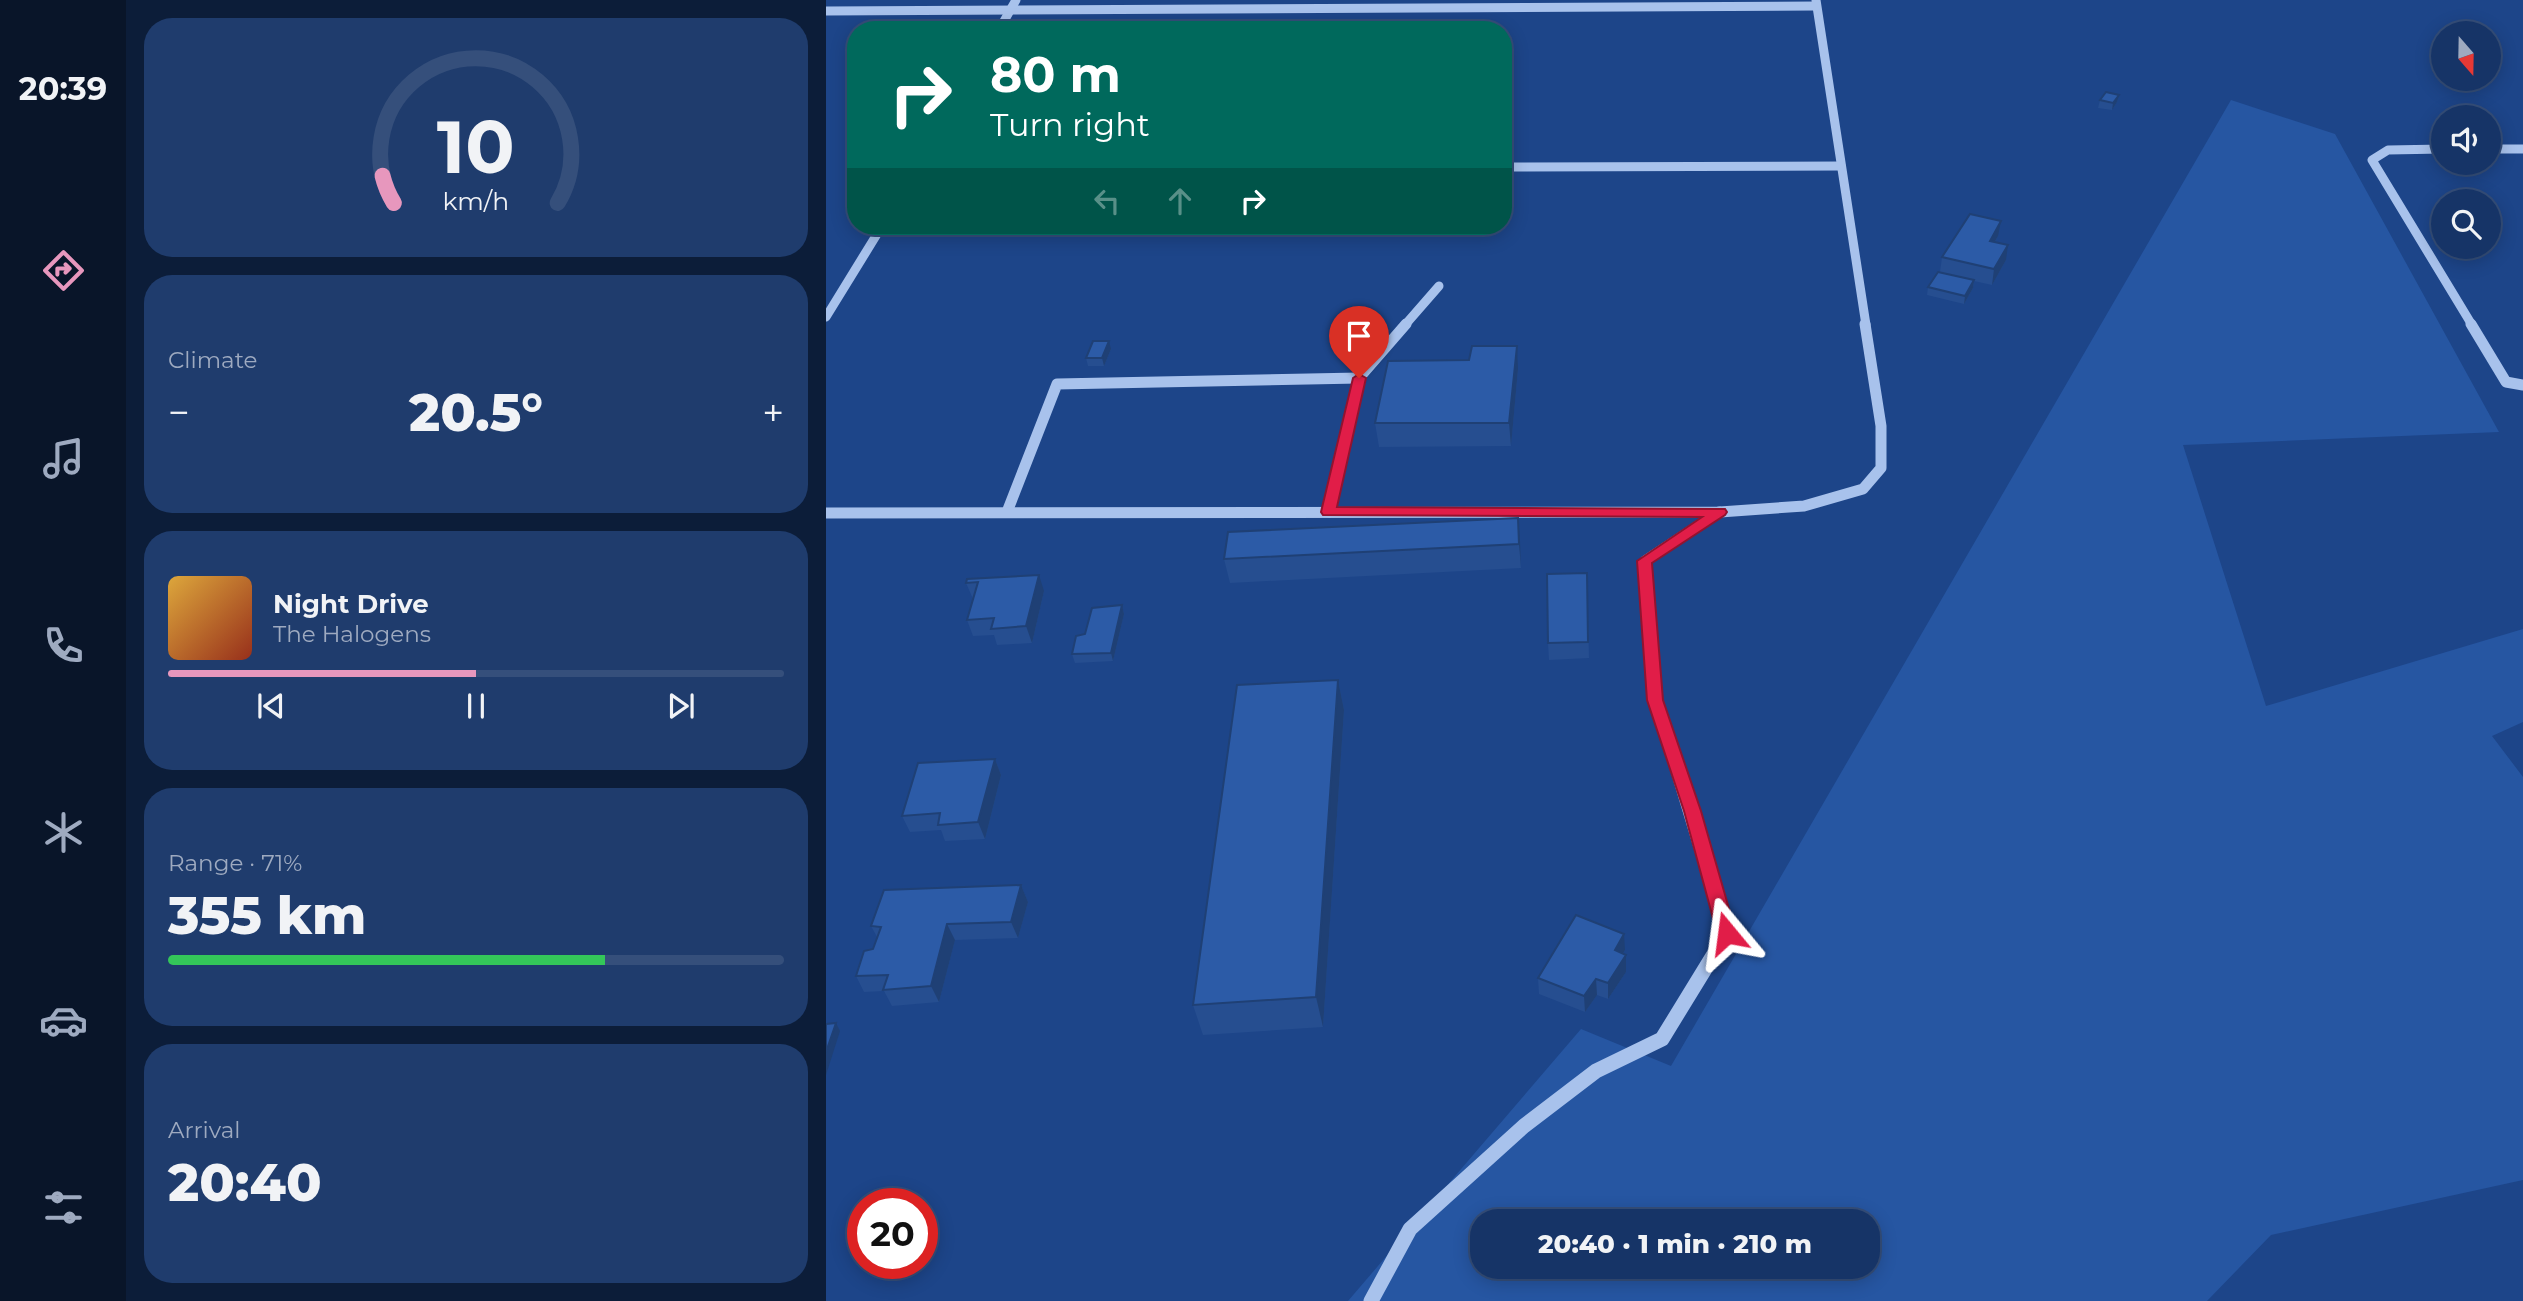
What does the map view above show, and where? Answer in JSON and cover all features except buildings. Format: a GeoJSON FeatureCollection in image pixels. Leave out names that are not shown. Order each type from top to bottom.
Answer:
{"type":"FeatureCollection","features":[{"type":"Feature","properties":{"kind":"street"},"geometry":{"type":"LineString","coordinates":[[1004,21],[1016,0]]}},
{"type":"Feature","properties":{"kind":"street"},"geometry":{"type":"LineString","coordinates":[[826,11],[1816,3],[1881,426],[1881,468],[1863,489],[1804,506],[1720,512],[826,513]]}},
{"type":"Feature","properties":{"kind":"street"},"geometry":{"type":"LineString","coordinates":[[2431,149],[2388,150],[2372,160],[2506,382],[2523,385]]}},
{"type":"Feature","properties":{"kind":"street"},"geometry":{"type":"LineString","coordinates":[[2501,149],[2523,149]]}},
{"type":"Feature","properties":{"kind":"street"},"geometry":{"type":"LineString","coordinates":[[1512,167],[1841,166]]}},
{"type":"Feature","properties":{"kind":"street"},"geometry":{"type":"LineString","coordinates":[[826,317],[876,235]]}},
{"type":"Feature","properties":{"kind":"street"},"geometry":{"type":"LineString","coordinates":[[1329,512],[1359,378],[1439,286]]}},
{"type":"Feature","properties":{"kind":"street"},"geometry":{"type":"LineString","coordinates":[[1007,512],[1057,384],[1359,378]]}},
{"type":"Feature","properties":{"kind":"street"},"geometry":{"type":"LineString","coordinates":[[1371,1301],[1410,1229],[1524,1126],[1596,1071],[1662,1039],[1727,933],[1692,811],[1655,700],[1645,561],[1720,512]]}},
{"type":"Feature","properties":{"kind":"shaded area"},"geometry":{"type":"Polygon","coordinates":[[[2231,100],[2335,134],[2499,432],[2183,445],[2266,706],[2523,629],[2523,722],[2492,736],[2523,777],[2523,1180],[2271,1235],[2207,1301],[1348,1301],[1581,1029],[1671,1066],[2231,100]]]}},
{"type":"Feature","properties":{"kind":"route"},"geometry":{"type":"LineString","coordinates":[[1359,378],[1329,512],[1720,512],[1645,561],[1655,700],[1692,811],[1727,933]]}}]}
